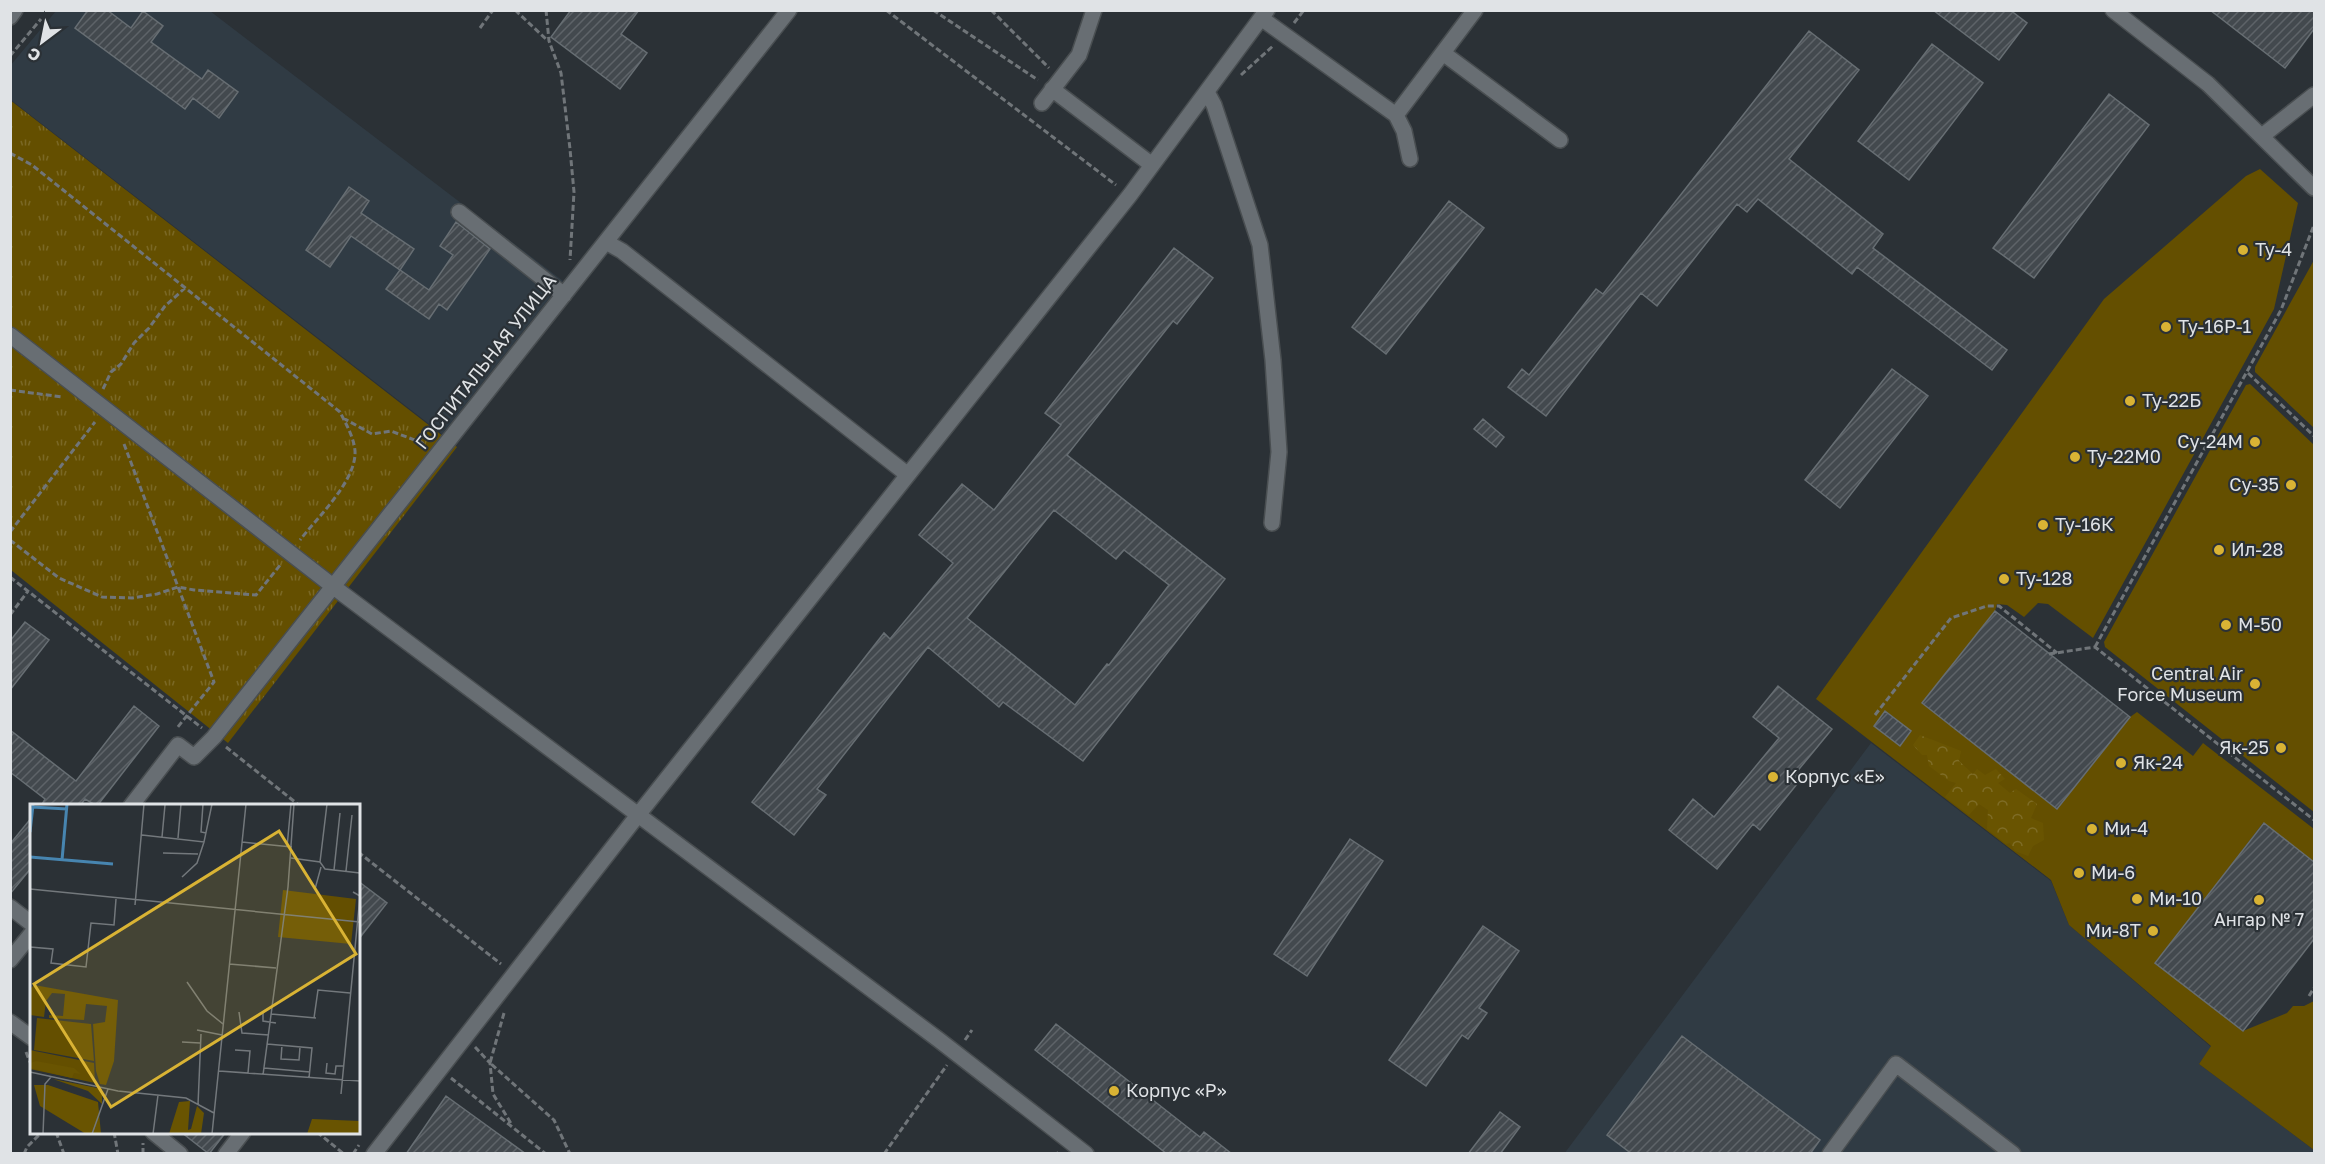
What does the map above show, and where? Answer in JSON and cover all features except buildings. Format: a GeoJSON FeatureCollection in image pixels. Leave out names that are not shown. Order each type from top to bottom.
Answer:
{"type":"FeatureCollection","features":[{"type":"Feature","properties":{"kind":"street"},"geometry":{"type":"LineString","coordinates":[[10,16],[15,10]]}},
{"type":"Feature","properties":{"kind":"street","name":"ГОСПИТАЛЬНАЯ УЛИЦА"},"geometry":{"type":"LineString","coordinates":[[133,804],[178,745],[194,757],[214,737],[338,590],[564,295],[789,10]]}},
{"type":"Feature","properties":{"kind":"street"},"geometry":{"type":"LineString","coordinates":[[1042,103],[1079,55],[1094,10]]}},
{"type":"Feature","properties":{"kind":"street"},"geometry":{"type":"LineString","coordinates":[[1396,115],[1475,10]]}},
{"type":"Feature","properties":{"kind":"street"},"geometry":{"type":"LineString","coordinates":[[2113,10],[2208,84],[2314,188]]}},
{"type":"Feature","properties":{"kind":"street"},"geometry":{"type":"LineString","coordinates":[[374,1154],[638,815],[1130,195],[1264,14],[1285,36],[1396,115],[1404,131],[1410,159]]}},
{"type":"Feature","properties":{"kind":"street"},"geometry":{"type":"LineString","coordinates":[[1443,53],[1560,140]]}},
{"type":"Feature","properties":{"kind":"street"},"geometry":{"type":"LineString","coordinates":[[1057,84],[1152,165]]}},
{"type":"Feature","properties":{"kind":"street"},"geometry":{"type":"LineString","coordinates":[[1207,92],[1214,105],[1260,245],[1274,360],[1279,452],[1272,523]]}},
{"type":"Feature","properties":{"kind":"street"},"geometry":{"type":"LineString","coordinates":[[2262,136],[2314,95]]}},
{"type":"Feature","properties":{"kind":"street"},"geometry":{"type":"LineString","coordinates":[[459,212],[564,295]]}},
{"type":"Feature","properties":{"kind":"street"},"geometry":{"type":"LineString","coordinates":[[606,242],[622,251],[908,475]]}},
{"type":"Feature","properties":{"kind":"street"},"geometry":{"type":"LineString","coordinates":[[10,335],[338,590],[939,1040],[1086,1154]]}},
{"type":"Feature","properties":{"kind":"street"},"geometry":{"type":"LineString","coordinates":[[10,907],[30,922]]}},
{"type":"Feature","properties":{"kind":"street"},"geometry":{"type":"LineString","coordinates":[[10,960],[30,935]]}},
{"type":"Feature","properties":{"kind":"street"},"geometry":{"type":"LineString","coordinates":[[12,1027],[30,1037]]}},
{"type":"Feature","properties":{"kind":"street"},"geometry":{"type":"LineString","coordinates":[[1830,1154],[1896,1064],[2013,1154]]}},
{"type":"Feature","properties":{"kind":"street"},"geometry":{"type":"LineString","coordinates":[[155,1134],[180,1154]]}},
{"type":"Feature","properties":{"kind":"street"},"geometry":{"type":"LineString","coordinates":[[226,1154],[241,1134]]}},
{"type":"Feature","properties":{"kind":"path"},"geometry":{"type":"LineString","coordinates":[[480,28],[493,10]]}},
{"type":"Feature","properties":{"kind":"path"},"geometry":{"type":"LineString","coordinates":[[515,10],[549,41]]}},
{"type":"Feature","properties":{"kind":"path"},"geometry":{"type":"LineString","coordinates":[[546,10],[549,41],[561,73],[574,192],[570,259],[565,266]]}},
{"type":"Feature","properties":{"kind":"path"},"geometry":{"type":"LineString","coordinates":[[886,10],[1130,195]]}},
{"type":"Feature","properties":{"kind":"path"},"geometry":{"type":"LineString","coordinates":[[933,10],[1057,84]]}},
{"type":"Feature","properties":{"kind":"path"},"geometry":{"type":"LineString","coordinates":[[991,10],[1057,84]]}},
{"type":"Feature","properties":{"kind":"path"},"geometry":{"type":"LineString","coordinates":[[1235,80],[1285,36],[1304,10]]}},
{"type":"Feature","properties":{"kind":"path"},"geometry":{"type":"LineString","coordinates":[[10,56],[41,19]]}},
{"type":"Feature","properties":{"kind":"path"},"geometry":{"type":"LineString","coordinates":[[10,153],[32,165],[340,412],[356,454],[350,476],[256,595],[194,590],[178,586],[157,594],[132,598],[102,597],[59,578],[10,540]]}},
{"type":"Feature","properties":{"kind":"path"},"geometry":{"type":"LineString","coordinates":[[2095,647],[2281,310],[2314,225]]}},
{"type":"Feature","properties":{"kind":"path"},"geometry":{"type":"LineString","coordinates":[[10,532],[104,408],[111,372],[121,364],[134,343],[149,328],[165,306],[185,288]]}},
{"type":"Feature","properties":{"kind":"path"},"geometry":{"type":"LineString","coordinates":[[2248,373],[2314,436]]}},
{"type":"Feature","properties":{"kind":"path"},"geometry":{"type":"LineString","coordinates":[[10,390],[64,397]]}},
{"type":"Feature","properties":{"kind":"path"},"geometry":{"type":"LineString","coordinates":[[104,408],[178,586],[214,682],[187,717]]}},
{"type":"Feature","properties":{"kind":"path"},"geometry":{"type":"LineString","coordinates":[[343,418],[372,434],[391,432],[425,444]]}},
{"type":"Feature","properties":{"kind":"path"},"geometry":{"type":"LineString","coordinates":[[10,577],[298,804]]}},
{"type":"Feature","properties":{"kind":"path"},"geometry":{"type":"LineString","coordinates":[[10,615],[28,591]]}},
{"type":"Feature","properties":{"kind":"path"},"geometry":{"type":"LineString","coordinates":[[1875,715],[1951,618],[1987,606],[1999,606],[2057,653]]}},
{"type":"Feature","properties":{"kind":"path"},"geometry":{"type":"LineString","coordinates":[[2049,654],[2095,647],[2314,820]]}},
{"type":"Feature","properties":{"kind":"path"},"geometry":{"type":"LineString","coordinates":[[360,854],[501,964]]}},
{"type":"Feature","properties":{"kind":"path"},"geometry":{"type":"LineString","coordinates":[[2309,996],[2314,988]]}},
{"type":"Feature","properties":{"kind":"path"},"geometry":{"type":"LineString","coordinates":[[500,991],[505,1016],[490,1063],[493,1094],[513,1127]]}},
{"type":"Feature","properties":{"kind":"path"},"geometry":{"type":"LineString","coordinates":[[884,1154],[972,1030]]}},
{"type":"Feature","properties":{"kind":"path"},"geometry":{"type":"LineString","coordinates":[[465,1036],[490,1063],[554,1120],[570,1154]]}},
{"type":"Feature","properties":{"kind":"path"},"geometry":{"type":"LineString","coordinates":[[439,1069],[546,1154]]}},
{"type":"Feature","properties":{"kind":"path"},"geometry":{"type":"LineString","coordinates":[[24,1154],[40,1134]]}},
{"type":"Feature","properties":{"kind":"path"},"geometry":{"type":"LineString","coordinates":[[57,1134],[63,1154]]}},
{"type":"Feature","properties":{"kind":"path"},"geometry":{"type":"LineString","coordinates":[[114,1134],[118,1154]]}},
{"type":"Feature","properties":{"kind":"path"},"geometry":{"type":"LineString","coordinates":[[319,1134],[344,1154]]}},
{"type":"Feature","properties":{"kind":"path"},"geometry":{"type":"LineString","coordinates":[[1048,1154],[1058,1154]]}},
{"type":"Feature","properties":{"kind":"shaded area"},"geometry":{"type":"Polygon","coordinates":[[[56,11],[210,11],[563,281],[442,434],[11,100],[10,66],[56,11]]]}},
{"type":"Feature","properties":{"kind":"shaded area"},"geometry":{"type":"Polygon","coordinates":[[[1871,743],[2051,881],[2069,925],[2211,1047],[2199,1064],[2314,1150],[2314,1154],[1564,1154],[1871,743]]]}},
{"type":"Feature","properties":{"kind":"green space"},"geometry":{"type":"Polygon","coordinates":[[[10,100],[457,447],[228,743],[11,570],[10,100]]]}},
{"type":"Feature","properties":{"kind":"green space"},"geometry":{"type":"Polygon","coordinates":[[[2260,169],[2298,203],[2274,309],[2093,638],[2048,604],[2038,603],[2024,617],[2007,605],[1997,604],[1995,611],[1922,703],[2057,809],[2130,717],[2137,712],[2193,756],[2203,743],[2314,829],[2314,862],[2263,823],[2156,963],[2243,1031],[2287,1013],[2293,1006],[2304,1006],[2314,1001],[2314,1150],[2199,1064],[2211,1046],[2069,925],[2051,880],[1816,699],[2104,299],[2246,176],[2260,169]]]}},
{"type":"Feature","properties":{"kind":"green space"},"geometry":{"type":"Polygon","coordinates":[[[2314,260],[2314,428],[2255,372],[2255,367],[2314,260]]]}},
{"type":"Feature","properties":{"kind":"green space"},"geometry":{"type":"Polygon","coordinates":[[[2250,384],[2314,445],[2314,812],[2105,647],[2104,642],[2246,385],[2250,384]]]}},
{"type":"Feature","properties":{"kind":"green space"},"geometry":{"type":"Polygon","coordinates":[[[1920,735],[1961,751],[1959,761],[1973,774],[1977,769],[1985,775],[1996,769],[2005,779],[1998,783],[2010,793],[2016,789],[2037,804],[2031,818],[2043,823],[2044,840],[2033,846],[2028,856],[2015,851],[2010,843],[2006,844],[1987,829],[1988,810],[1979,804],[1969,815],[1945,797],[1956,783],[1949,781],[1929,766],[1927,755],[1922,755],[1913,745],[1920,735]]]}},
{"type":"Feature","properties":{"kind":"place","name":"Ту-4"},"geometry":{"type":"Point","coordinates":[2243,250]}},
{"type":"Feature","properties":{"kind":"place","name":"Ту-16Р-1"},"geometry":{"type":"Point","coordinates":[2166,327]}},
{"type":"Feature","properties":{"kind":"place","name":"Ту-22Б"},"geometry":{"type":"Point","coordinates":[2130,401]}},
{"type":"Feature","properties":{"kind":"place","name":"Су-24М"},"geometry":{"type":"Point","coordinates":[2255,442]}},
{"type":"Feature","properties":{"kind":"place","name":"Ту-22М0"},"geometry":{"type":"Point","coordinates":[2075,457]}},
{"type":"Feature","properties":{"kind":"place","name":"Су-35"},"geometry":{"type":"Point","coordinates":[2291,485]}},
{"type":"Feature","properties":{"kind":"place","name":"Ту-16К"},"geometry":{"type":"Point","coordinates":[2043,525]}},
{"type":"Feature","properties":{"kind":"place","name":"Ил-28"},"geometry":{"type":"Point","coordinates":[2219,550]}},
{"type":"Feature","properties":{"kind":"place","name":"Ту-128"},"geometry":{"type":"Point","coordinates":[2004,579]}},
{"type":"Feature","properties":{"kind":"place","name":"М-50"},"geometry":{"type":"Point","coordinates":[2226,625]}},
{"type":"Feature","properties":{"kind":"place","name":"Central Air Force Museum"},"geometry":{"type":"Point","coordinates":[2255,684]}},
{"type":"Feature","properties":{"kind":"place","name":"Як-25"},"geometry":{"type":"Point","coordinates":[2281,748]}},
{"type":"Feature","properties":{"kind":"place","name":"Як-24"},"geometry":{"type":"Point","coordinates":[2121,763]}},
{"type":"Feature","properties":{"kind":"place","name":"Корпус «Е»"},"geometry":{"type":"Point","coordinates":[1773,777]}},
{"type":"Feature","properties":{"kind":"place","name":"Ми-4"},"geometry":{"type":"Point","coordinates":[2092,829]}},
{"type":"Feature","properties":{"kind":"place","name":"Ми-6"},"geometry":{"type":"Point","coordinates":[2079,873]}},
{"type":"Feature","properties":{"kind":"place","name":"Ми-10"},"geometry":{"type":"Point","coordinates":[2137,899]}},
{"type":"Feature","properties":{"kind":"place","name":"Ангар № 7"},"geometry":{"type":"Point","coordinates":[2259,900]}},
{"type":"Feature","properties":{"kind":"place","name":"Ми-8Т"},"geometry":{"type":"Point","coordinates":[2153,931]}},
{"type":"Feature","properties":{"kind":"place","name":"Корпус «Р»"},"geometry":{"type":"Point","coordinates":[1114,1091]}}]}
